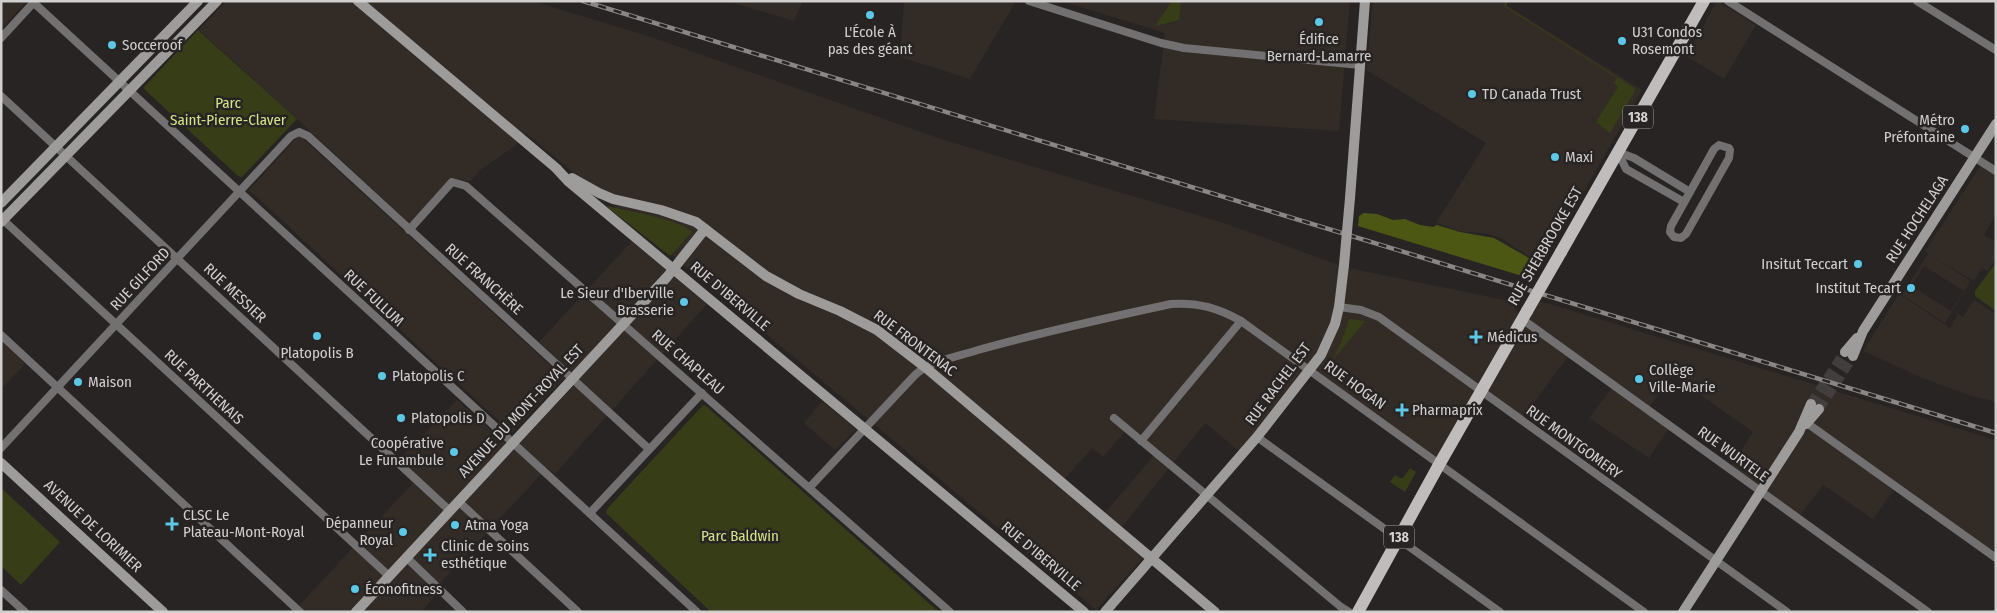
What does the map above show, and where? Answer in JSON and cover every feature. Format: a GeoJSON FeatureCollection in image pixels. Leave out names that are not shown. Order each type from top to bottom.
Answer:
{"type":"FeatureCollection","features":[{"type":"Feature","properties":{"kind":"main road"},"geometry":{"type":"LineString","coordinates":[[1,204],[198,1]]}},
{"type":"Feature","properties":{"kind":"main road"},"geometry":{"type":"LineString","coordinates":[[2,220],[217,1]]}},
{"type":"Feature","properties":{"kind":"main road","name":"RUE D'IBERVILLE"},"geometry":{"type":"LineString","coordinates":[[358,1],[556,168],[569,182],[1084,612]]}},
{"type":"Feature","properties":{"kind":"main road","name":"RUE RACHEL EST"},"geometry":{"type":"LineString","coordinates":[[1104,612],[1257,437],[1311,370],[1329,340],[1339,306],[1344,265],[1365,1]]}},
{"type":"Feature","properties":{"kind":"main road","name":"RUE SHERBROOKE EST"},"geometry":{"type":"LineString","coordinates":[[1358,612],[1480,390],[1704,1]]}},
{"type":"Feature","properties":{"kind":"main road","name":"RUE HOCHELAGA"},"geometry":{"type":"LineString","coordinates":[[1849,354],[1996,124]]}},
{"type":"Feature","properties":{"kind":"main road","name":"RUE FRONTENAC"},"geometry":{"type":"LineString","coordinates":[[556,168],[613,199],[679,215],[696,222],[766,276],[799,294],[840,311],[877,330],[926,367],[1215,612]]}},
{"type":"Feature","properties":{"kind":"main road","name":"AVENUE DU MONT-ROYAL EST"},"geometry":{"type":"LineString","coordinates":[[356,612],[674,269],[705,229]]}},
{"type":"Feature","properties":{"kind":"main road"},"geometry":{"type":"LineString","coordinates":[[1683,612],[1815,407]]}},
{"type":"Feature","properties":{"kind":"main road","name":"AVENUE DE LORIMIER"},"geometry":{"type":"LineString","coordinates":[[1,463],[163,612]]}},
{"type":"Feature","properties":{"kind":"street"},"geometry":{"type":"LineString","coordinates":[[1728,1],[1996,171]]}},
{"type":"Feature","properties":{"kind":"street"},"geometry":{"type":"LineString","coordinates":[[1917,1],[1996,50]]}},
{"type":"Feature","properties":{"kind":"street","name":"RUE FULLUM"},"geometry":{"type":"LineString","coordinates":[[34,2],[695,611]]}},
{"type":"Feature","properties":{"kind":"street"},"geometry":{"type":"LineString","coordinates":[[1,38],[34,2]]}},
{"type":"Feature","properties":{"kind":"street"},"geometry":{"type":"LineString","coordinates":[[1032,2],[1161,43],[1184,48],[1360,65]]}},
{"type":"Feature","properties":{"kind":"street","name":"RUE MESSIER"},"geometry":{"type":"LineString","coordinates":[[1,96],[449,510]]}},
{"type":"Feature","properties":{"kind":"street","name":"RUE GILFORD"},"geometry":{"type":"LineString","coordinates":[[1,448],[291,136],[300,132]]}},
{"type":"Feature","properties":{"kind":"street","name":"RUE FRANCHÈRE"},"geometry":{"type":"LineString","coordinates":[[300,132],[308,136],[649,449]]}},
{"type":"Feature","properties":{"kind":"street"},"geometry":{"type":"LineString","coordinates":[[1723,144],[1729,148],[1729,158],[1683,237],[1678,238],[1672,235],[1670,229],[1690,192],[1716,147],[1723,144]]}},
{"type":"Feature","properties":{"kind":"street"},"geometry":{"type":"LineString","coordinates":[[1618,152],[1634,158],[1690,192]]}},
{"type":"Feature","properties":{"kind":"street"},"geometry":{"type":"LineString","coordinates":[[1618,152],[1626,169],[1684,202]]}},
{"type":"Feature","properties":{"kind":"street","name":"RUE CHAPLEAU"},"geometry":{"type":"LineString","coordinates":[[409,230],[452,182],[466,186],[950,612]]}},
{"type":"Feature","properties":{"kind":"street","name":"RUE PARTHENAIS"},"geometry":{"type":"LineString","coordinates":[[2,220],[389,576]]}},
{"type":"Feature","properties":{"kind":"street","name":"RUE HOGAN"},"geometry":{"type":"LineString","coordinates":[[926,367],[1061,328],[1171,304],[1189,303],[1210,306],[1241,321],[1311,370],[1644,612]]}},
{"type":"Feature","properties":{"kind":"street","name":"RUE MONTGOMERY"},"geometry":{"type":"LineString","coordinates":[[1339,306],[1361,310],[1379,317],[1787,612]]}},
{"type":"Feature","properties":{"kind":"street","name":"RUE WURTELE"},"geometry":{"type":"LineString","coordinates":[[1524,315],[1928,612]]}},
{"type":"Feature","properties":{"kind":"street"},"geometry":{"type":"LineString","coordinates":[[1141,441],[1241,321]]}},
{"type":"Feature","properties":{"kind":"street"},"geometry":{"type":"LineString","coordinates":[[1,335],[300,612]]}},
{"type":"Feature","properties":{"kind":"street"},"geometry":{"type":"LineString","coordinates":[[810,487],[914,375],[926,367]]}},
{"type":"Feature","properties":{"kind":"street"},"geometry":{"type":"LineString","coordinates":[[590,513],[702,393]]}},
{"type":"Feature","properties":{"kind":"street"},"geometry":{"type":"LineString","coordinates":[[1114,418],[1343,609],[1349,612]]}},
{"type":"Feature","properties":{"kind":"street"},"geometry":{"type":"LineString","coordinates":[[1806,422],[1996,558]]}},
{"type":"Feature","properties":{"kind":"street"},"geometry":{"type":"LineString","coordinates":[[1257,437],[1500,612]]}},
{"type":"Feature","properties":{"kind":"street"},"geometry":{"type":"LineString","coordinates":[[458,501],[578,612]]}},
{"type":"Feature","properties":{"kind":"street"},"geometry":{"type":"LineString","coordinates":[[406,557],[463,612]]}},
{"type":"Feature","properties":{"kind":"street"},"geometry":{"type":"LineString","coordinates":[[1,590],[25,612]]}},
{"type":"Feature","properties":{"kind":"shaded area"},"geometry":{"type":"Polygon","coordinates":[[[1,1],[27,1],[1,29],[1,1]]]}},
{"type":"Feature","properties":{"kind":"shaded area"},"geometry":{"type":"Polygon","coordinates":[[[226,1],[533,1],[651,37],[947,141],[1224,223],[1344,267],[1510,301],[1522,319],[1570,354],[1521,420],[1481,391],[1440,463],[1311,370],[1243,454],[1205,423],[1122,527],[1114,533],[1143,558],[1096,610],[526,133],[516,145],[480,170],[471,181],[453,180],[411,225],[199,30],[226,1]],[[1127,429],[1103,457],[1092,448],[1062,482],[1102,516],[1156,453],[1127,429]]]}},
{"type":"Feature","properties":{"kind":"shaded area"},"geometry":{"type":"Polygon","coordinates":[[[727,1],[803,1],[794,21],[727,1]]]}},
{"type":"Feature","properties":{"kind":"shaded area"},"geometry":{"type":"Polygon","coordinates":[[[904,1],[1016,1],[970,79],[900,57],[904,1]]]}},
{"type":"Feature","properties":{"kind":"shaded area"},"geometry":{"type":"Polygon","coordinates":[[[1061,1],[1350,1],[1339,131],[1154,119],[1165,33],[1061,1]]]}},
{"type":"Feature","properties":{"kind":"shaded area"},"geometry":{"type":"Polygon","coordinates":[[[1373,1],[1508,1],[1506,5],[1642,90],[1542,265],[1501,238],[1488,234],[1459,231],[1436,223],[1486,143],[1366,70],[1373,1]]]}},
{"type":"Feature","properties":{"kind":"shaded area"},"geometry":{"type":"Polygon","coordinates":[[[1717,1],[1756,25],[1724,79],[1686,56],[1717,1]]]}},
{"type":"Feature","properties":{"kind":"shaded area"},"geometry":{"type":"Polygon","coordinates":[[[299,135],[564,378],[512,433],[249,190],[299,135]]]}},
{"type":"Feature","properties":{"kind":"shaded area"},"geometry":{"type":"Polygon","coordinates":[[[1981,165],[1996,174],[1996,214],[1984,235],[1996,242],[1996,259],[1988,271],[1982,268],[1974,281],[1933,257],[1971,281],[1945,323],[1902,295],[1928,254],[1925,251],[1981,165]],[[1924,266],[1911,286],[1951,311],[1964,291],[1924,266]]]}},
{"type":"Feature","properties":{"kind":"shaded area"},"geometry":{"type":"Polygon","coordinates":[[[632,241],[707,304],[555,474],[547,468],[443,580],[436,595],[421,612],[293,612],[413,483],[394,465],[457,400],[513,450],[580,379],[539,342],[632,241]]]}},
{"type":"Feature","properties":{"kind":"shaded area"},"geometry":{"type":"Polygon","coordinates":[[[1899,294],[1950,328],[1958,314],[1963,317],[1974,300],[1996,314],[1996,402],[1968,395],[1920,377],[1863,351],[1899,294]]]}},
{"type":"Feature","properties":{"kind":"shaded area"},"geometry":{"type":"Polygon","coordinates":[[[1537,300],[1996,440],[1996,556],[1895,489],[1873,519],[1823,485],[1798,518],[1731,466],[1753,432],[1672,375],[1648,409],[1670,426],[1649,458],[1589,418],[1614,385],[1525,318],[1537,300]]]}},
{"type":"Feature","properties":{"kind":"shaded area"},"geometry":{"type":"Polygon","coordinates":[[[1,341],[25,364],[1,389],[1,341]]]}},
{"type":"Feature","properties":{"kind":"shaded area"},"geometry":{"type":"Polygon","coordinates":[[[822,401],[856,429],[835,450],[804,423],[822,401]]]}},
{"type":"Feature","properties":{"kind":"green space"},"geometry":{"type":"Polygon","coordinates":[[[1172,1],[1181,1],[1179,20],[1155,26],[1172,1]]]}},
{"type":"Feature","properties":{"kind":"green space"},"geometry":{"type":"Polygon","coordinates":[[[1506,1],[1508,1],[1506,6],[1636,89],[1610,133],[1596,122],[1618,87],[1614,83],[1617,78],[1504,6],[1506,1]]]}},
{"type":"Feature","properties":{"kind":"green space","name":"Parc Saint-Pierre-Claver"},"geometry":{"type":"Polygon","coordinates":[[[198,30],[297,119],[242,177],[238,176],[143,88],[198,30]]]}},
{"type":"Feature","properties":{"kind":"green space"},"geometry":{"type":"Polygon","coordinates":[[[606,206],[677,223],[692,232],[670,256],[606,206]]]}},
{"type":"Feature","properties":{"kind":"green space"},"geometry":{"type":"Polygon","coordinates":[[[1364,213],[1377,214],[1393,220],[1405,219],[1420,225],[1433,227],[1437,225],[1460,232],[1494,238],[1532,260],[1534,265],[1527,275],[1522,276],[1358,226],[1359,216],[1364,213]]]}},
{"type":"Feature","properties":{"kind":"green space"},"geometry":{"type":"Polygon","coordinates":[[[1996,263],[1996,311],[1975,296],[1975,291],[1996,263]]]}},
{"type":"Feature","properties":{"kind":"green space"},"geometry":{"type":"Polygon","coordinates":[[[1349,319],[1365,321],[1332,361],[1341,343],[1349,319]]]}},
{"type":"Feature","properties":{"kind":"green space","name":"Parc Baldwin"},"geometry":{"type":"Polygon","coordinates":[[[703,405],[939,612],[711,612],[606,513],[607,509],[703,405]]]}},
{"type":"Feature","properties":{"kind":"green space"},"geometry":{"type":"Polygon","coordinates":[[[1410,468],[1416,472],[1405,492],[1390,482],[1395,475],[1403,478],[1410,468]]]}},
{"type":"Feature","properties":{"kind":"green space"},"geometry":{"type":"Polygon","coordinates":[[[1,488],[60,542],[21,585],[1,566],[1,488]]]}},
{"type":"Feature","properties":{"kind":"tunnel"},"geometry":{"type":"LineString","coordinates":[[1811,404],[1845,352]]}},
{"type":"Feature","properties":{"kind":"tunnel"},"geometry":{"type":"LineString","coordinates":[[1819,409],[1853,356]]}},
{"type":"Feature","properties":{"kind":"railway"},"geometry":{"type":"LineString","coordinates":[[583,1],[1996,433]]}},
{"type":"Feature","properties":{"kind":"place","name":"L'École À pas des géant"},"geometry":{"type":"Point","coordinates":[870,15]}},
{"type":"Feature","properties":{"kind":"place","name":"Édifice Bernard-Lamarre"},"geometry":{"type":"Point","coordinates":[1319,22]}},
{"type":"Feature","properties":{"kind":"place","name":"U31 Condos Rosemont"},"geometry":{"type":"Point","coordinates":[1622,41]}},
{"type":"Feature","properties":{"kind":"place","name":"Socceroof"},"geometry":{"type":"Point","coordinates":[112,45]}},
{"type":"Feature","properties":{"kind":"place","name":"TD Canada Trust"},"geometry":{"type":"Point","coordinates":[1472,94]}},
{"type":"Feature","properties":{"kind":"place","name":"Métro Préfontaine"},"geometry":{"type":"Point","coordinates":[1965,129]}},
{"type":"Feature","properties":{"kind":"place","name":"Maxi"},"geometry":{"type":"Point","coordinates":[1555,157]}},
{"type":"Feature","properties":{"kind":"place","name":"Insitut Teccart"},"geometry":{"type":"Point","coordinates":[1858,264]}},
{"type":"Feature","properties":{"kind":"place","name":"Institut Tecart"},"geometry":{"type":"Point","coordinates":[1911,288]}},
{"type":"Feature","properties":{"kind":"place","name":"Le Sieur d'Iberville Brasserie"},"geometry":{"type":"Point","coordinates":[684,302]}},
{"type":"Feature","properties":{"kind":"place","name":"Platopolis B"},"geometry":{"type":"Point","coordinates":[317,336]}},
{"type":"Feature","properties":{"kind":"place","name":"Médicus"},"geometry":{"type":"Point","coordinates":[1476,337]}},
{"type":"Feature","properties":{"kind":"place","name":"Platopolis C"},"geometry":{"type":"Point","coordinates":[382,376]}},
{"type":"Feature","properties":{"kind":"place","name":"Collège Ville-Marie"},"geometry":{"type":"Point","coordinates":[1639,379]}},
{"type":"Feature","properties":{"kind":"place","name":"Maison"},"geometry":{"type":"Point","coordinates":[78,382]}},
{"type":"Feature","properties":{"kind":"place","name":"Pharmaprix"},"geometry":{"type":"Point","coordinates":[1402,410]}},
{"type":"Feature","properties":{"kind":"place","name":"Platopolis D"},"geometry":{"type":"Point","coordinates":[401,418]}},
{"type":"Feature","properties":{"kind":"place","name":"Coopérative Le Funambule"},"geometry":{"type":"Point","coordinates":[454,452]}},
{"type":"Feature","properties":{"kind":"place","name":"CLSC Le Plateau-Mont-Royal"},"geometry":{"type":"Point","coordinates":[172,524]}},
{"type":"Feature","properties":{"kind":"place","name":"Atma Yoga"},"geometry":{"type":"Point","coordinates":[455,525]}},
{"type":"Feature","properties":{"kind":"place","name":"Dépanneur Royal"},"geometry":{"type":"Point","coordinates":[403,532]}},
{"type":"Feature","properties":{"kind":"place","name":"Clinic de soins esthétique"},"geometry":{"type":"Point","coordinates":[430,555]}},
{"type":"Feature","properties":{"kind":"place","name":"Éconofitness"},"geometry":{"type":"Point","coordinates":[355,589]}}]}
